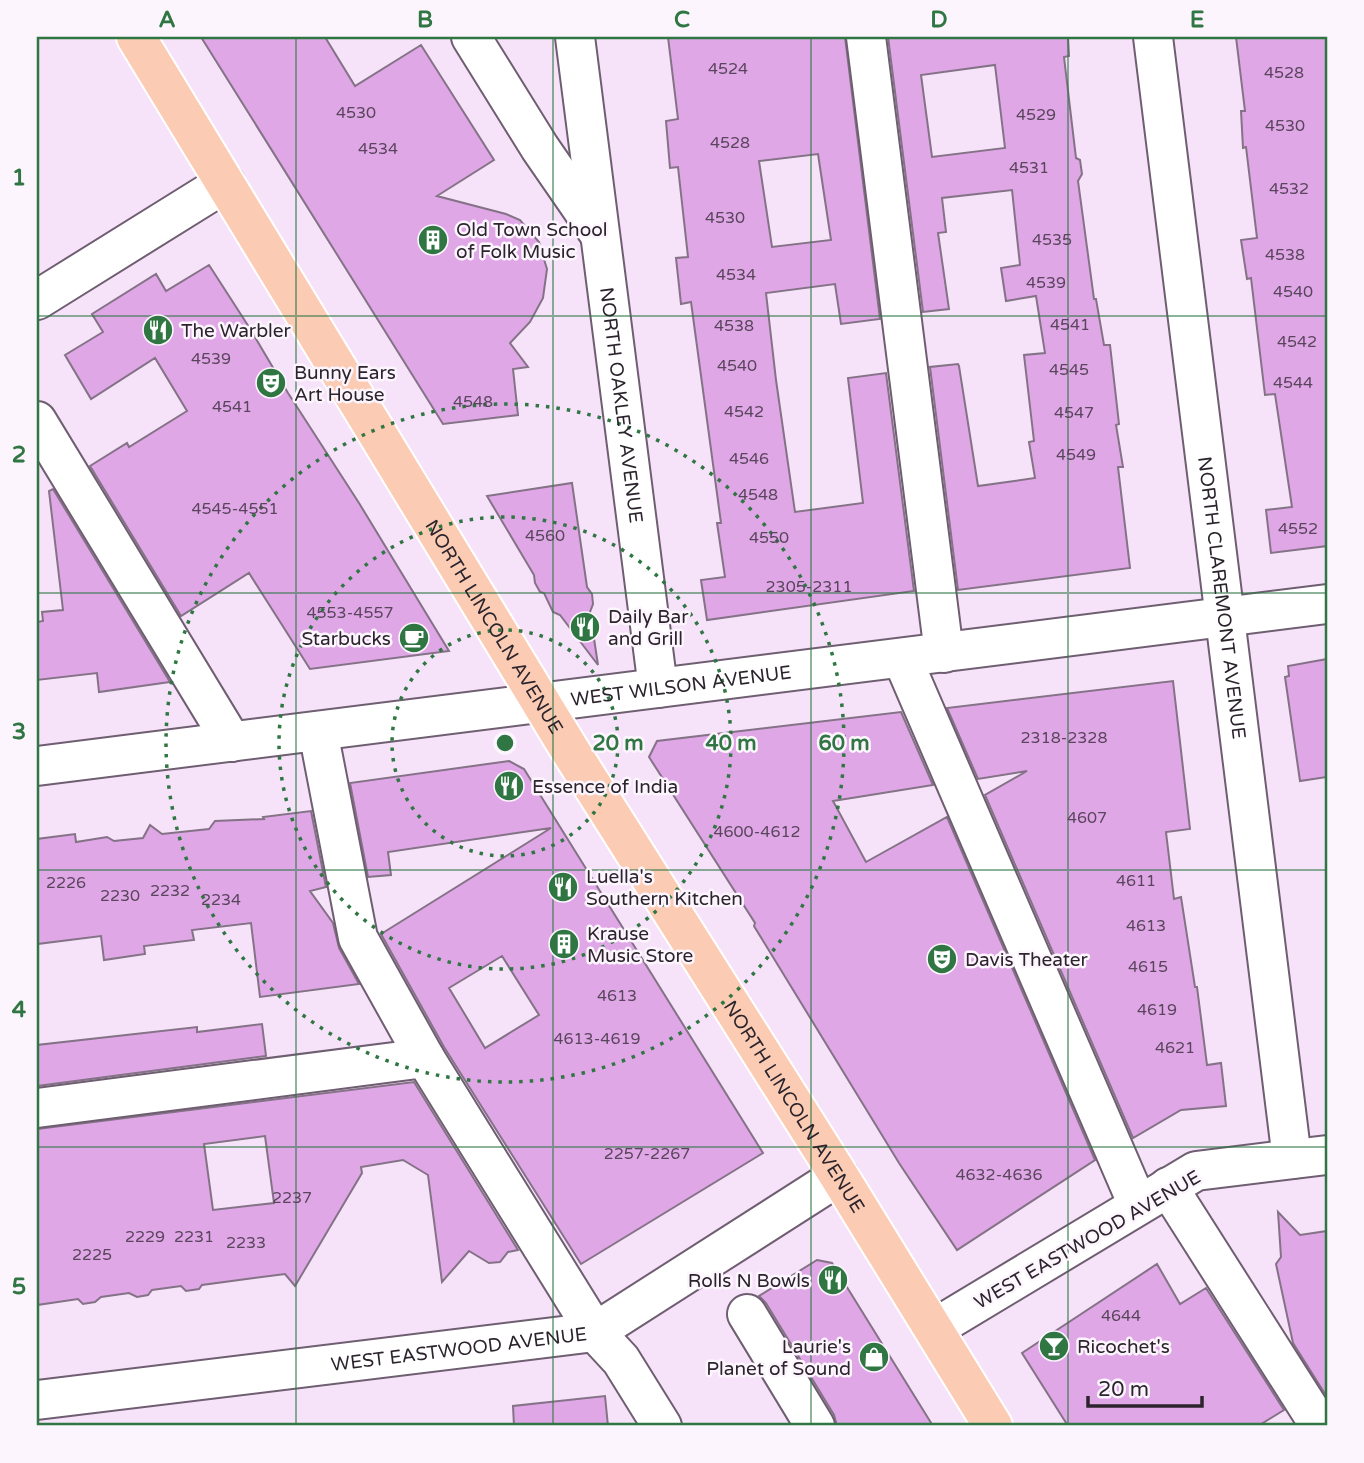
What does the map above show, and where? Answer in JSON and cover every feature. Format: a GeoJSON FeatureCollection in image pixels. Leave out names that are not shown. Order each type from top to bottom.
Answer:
{"type":"FeatureCollection","features":[{"type":"Feature","properties":{"kind":"main road","name":"NORTH LINCOLN AVENUE"},"geometry":{"type":"LineString","coordinates":[[136,37],[542,703],[839,1175],[993,1426]]}},
{"type":"Feature","properties":{"kind":"street"},"geometry":{"type":"LineString","coordinates":[[471,37],[540,148],[600,236]]}},
{"type":"Feature","properties":{"kind":"street","name":"NORTH OAKLEY AVENUE"},"geometry":{"type":"LineString","coordinates":[[575,37],[658,688]]}},
{"type":"Feature","properties":{"kind":"street"},"geometry":{"type":"LineString","coordinates":[[866,37],[944,653]]}},
{"type":"Feature","properties":{"kind":"street","name":"NORTH CLAREMONT AVENUE"},"geometry":{"type":"LineString","coordinates":[[1153,37],[1225,617],[1310,1157]]}},
{"type":"Feature","properties":{"kind":"street"},"geometry":{"type":"LineString","coordinates":[[38,297],[225,183]]}},
{"type":"Feature","properties":{"kind":"street"},"geometry":{"type":"LineString","coordinates":[[37,421],[232,742]]}},
{"type":"Feature","properties":{"kind":"street","name":"WEST WILSON AVENUE"},"geometry":{"type":"LineString","coordinates":[[37,766],[1327,604]]}},
{"type":"Feature","properties":{"kind":"street"},"geometry":{"type":"LineString","coordinates":[[902,658],[1153,1196],[1320,1426]]}},
{"type":"Feature","properties":{"kind":"street"},"geometry":{"type":"LineString","coordinates":[[318,731],[358,938],[425,1058],[595,1332],[621,1360],[663,1426]]}},
{"type":"Feature","properties":{"kind":"street"},"geometry":{"type":"LineString","coordinates":[[37,1108],[425,1058]]}},
{"type":"Feature","properties":{"kind":"street","name":"WEST EASTWOOD AVENUE"},"geometry":{"type":"LineString","coordinates":[[934,1328],[1196,1171],[1310,1157]]}},
{"type":"Feature","properties":{"kind":"street","name":"WEST EASTWOOD AVENUE"},"geometry":{"type":"LineString","coordinates":[[37,1400],[595,1332],[839,1175]]}},
{"type":"Feature","properties":{"kind":"street"},"geometry":{"type":"LineString","coordinates":[[747,1314],[815,1426]]}},
{"type":"Feature","properties":{"kind":"building"},"geometry":{"type":"Polygon","coordinates":[[[201,37],[325,37],[355,86],[421,45],[494,160],[437,196],[520,220],[539,242],[547,269],[543,298],[530,322],[510,343],[528,367],[513,369],[518,415],[443,424],[201,37]]]}},
{"type":"Feature","properties":{"kind":"building"},"geometry":{"type":"Polygon","coordinates":[[[668,37],[845,37],[880,319],[841,324],[835,284],[766,293],[776,380],[795,512],[863,503],[848,378],[886,373],[914,591],[707,620],[701,580],[725,577],[717,523],[721,523],[691,302],[681,304],[676,258],[688,257],[678,167],[670,168],[666,121],[678,119],[668,37]],[[818,154],[759,161],[772,247],[831,240],[818,154]]]}},
{"type":"Feature","properties":{"kind":"building"},"geometry":{"type":"Polygon","coordinates":[[[888,37],[1068,37],[1069,56],[1064,57],[1076,158],[1080,160],[1082,174],[1078,181],[1094,299],[1104,345],[1110,345],[1119,424],[1116,425],[1123,467],[1118,467],[1130,568],[958,590],[930,367],[959,366],[978,486],[1035,478],[1029,442],[1034,441],[1024,355],[1045,353],[1036,296],[1006,301],[1001,268],[1020,265],[1012,190],[942,198],[946,232],[938,233],[949,309],[923,312],[888,37]],[[995,65],[921,75],[932,157],[1005,148],[995,65]]]}},
{"type":"Feature","properties":{"kind":"building"},"geometry":{"type":"Polygon","coordinates":[[[1236,37],[1327,37],[1327,546],[1271,553],[1266,510],[1292,507],[1275,394],[1265,395],[1251,278],[1247,279],[1241,240],[1257,238],[1246,147],[1243,148],[1241,111],[1245,111],[1236,37]]]}},
{"type":"Feature","properties":{"kind":"building"},"geometry":{"type":"Polygon","coordinates":[[[209,265],[449,651],[310,669],[249,573],[181,616],[90,466],[127,443],[129,447],[187,411],[155,358],[91,399],[65,355],[103,332],[92,314],[156,274],[166,291],[209,265]]]}},
{"type":"Feature","properties":{"kind":"building"},"geometry":{"type":"Polygon","coordinates":[[[572,483],[587,587],[592,594],[590,612],[598,665],[560,615],[553,612],[487,496],[572,483]]]}},
{"type":"Feature","properties":{"kind":"building"},"geometry":{"type":"Polygon","coordinates":[[[53,489],[170,682],[99,692],[97,673],[37,680],[37,622],[43,621],[42,612],[63,610],[49,491],[53,489]]]}},
{"type":"Feature","properties":{"kind":"building"},"geometry":{"type":"Polygon","coordinates":[[[1327,659],[1327,777],[1300,781],[1285,677],[1289,676],[1288,666],[1327,659]]]}},
{"type":"Feature","properties":{"kind":"building"},"geometry":{"type":"Polygon","coordinates":[[[1173,681],[1190,829],[1166,832],[1174,899],[1181,897],[1207,1065],[1221,1063],[1226,1106],[1181,1110],[1133,1138],[985,795],[1027,771],[978,779],[947,708],[1173,681]]]}},
{"type":"Feature","properties":{"kind":"building"},"geometry":{"type":"Polygon","coordinates":[[[901,712],[933,785],[833,801],[866,862],[947,817],[1095,1160],[957,1250],[899,1163],[754,926],[755,923],[649,757],[657,741],[901,712]]]}},
{"type":"Feature","properties":{"kind":"building"},"geometry":{"type":"Polygon","coordinates":[[[509,761],[524,769],[763,1153],[581,1264],[444,1047],[381,934],[551,828],[388,852],[391,875],[368,877],[350,783],[509,761]],[[502,956],[449,988],[485,1048],[539,1015],[502,956]]]}},
{"type":"Feature","properties":{"kind":"building"},"geometry":{"type":"Polygon","coordinates":[[[311,811],[326,887],[310,891],[333,923],[339,948],[359,984],[260,997],[251,923],[192,930],[194,940],[144,946],[145,954],[104,960],[101,936],[37,944],[37,839],[75,834],[76,842],[107,837],[114,841],[143,838],[150,825],[162,834],[209,829],[215,821],[264,819],[263,817],[311,811]]]}},
{"type":"Feature","properties":{"kind":"building"},"geometry":{"type":"Polygon","coordinates":[[[262,1024],[266,1056],[37,1086],[37,1045],[197,1027],[197,1032],[262,1024]]]}},
{"type":"Feature","properties":{"kind":"building"},"geometry":{"type":"Polygon","coordinates":[[[414,1082],[518,1250],[508,1252],[500,1262],[489,1263],[469,1251],[442,1282],[428,1175],[403,1160],[361,1167],[362,1173],[295,1286],[285,1274],[202,1285],[199,1289],[186,1291],[181,1286],[152,1290],[148,1295],[137,1297],[129,1293],[101,1297],[95,1302],[83,1304],[78,1299],[37,1305],[37,1129],[414,1082]],[[265,1136],[204,1144],[213,1210],[274,1203],[265,1136]]]}},
{"type":"Feature","properties":{"kind":"building"},"geometry":{"type":"Polygon","coordinates":[[[1278,1212],[1300,1235],[1327,1231],[1327,1397],[1293,1343],[1276,1264],[1281,1257],[1278,1212]]]}},
{"type":"Feature","properties":{"kind":"building"},"geometry":{"type":"Polygon","coordinates":[[[817,1260],[832,1263],[933,1426],[837,1426],[834,1415],[766,1303],[759,1296],[817,1260]]]}},
{"type":"Feature","properties":{"kind":"building"},"geometry":{"type":"Polygon","coordinates":[[[1157,1264],[1180,1304],[1206,1288],[1284,1410],[1258,1426],[1068,1426],[1022,1353],[1157,1264]]]}},
{"type":"Feature","properties":{"kind":"building"},"geometry":{"type":"Polygon","coordinates":[[[605,1396],[608,1426],[514,1426],[513,1406],[605,1396]]]}},
{"type":"Feature","properties":{"kind":"place","name":"Old Town School of Folk Music"},"geometry":{"type":"Point","coordinates":[433,240]}},
{"type":"Feature","properties":{"kind":"place","name":"The Warbler"},"geometry":{"type":"Point","coordinates":[158,330]}},
{"type":"Feature","properties":{"kind":"place","name":"Bunny Ears Art House"},"geometry":{"type":"Point","coordinates":[271,383]}},
{"type":"Feature","properties":{"kind":"place","name":"Daily Bar and Grill"},"geometry":{"type":"Point","coordinates":[585,627]}},
{"type":"Feature","properties":{"kind":"place","name":"Starbucks"},"geometry":{"type":"Point","coordinates":[414,638]}},
{"type":"Feature","properties":{"kind":"place","name":"Essence of India"},"geometry":{"type":"Point","coordinates":[509,786]}},
{"type":"Feature","properties":{"kind":"place","name":"Luella's Southern Kitchen"},"geometry":{"type":"Point","coordinates":[563,887]}},
{"type":"Feature","properties":{"kind":"place","name":"Krause Music Store"},"geometry":{"type":"Point","coordinates":[564,944]}},
{"type":"Feature","properties":{"kind":"place","name":"Davis Theater"},"geometry":{"type":"Point","coordinates":[942,959]}},
{"type":"Feature","properties":{"kind":"place","name":"Rolls N Bowls"},"geometry":{"type":"Point","coordinates":[833,1280]}},
{"type":"Feature","properties":{"kind":"place","name":"Ricochet's"},"geometry":{"type":"Point","coordinates":[1054,1346]}},
{"type":"Feature","properties":{"kind":"place","name":"Laurie's Planet of Sound"},"geometry":{"type":"Point","coordinates":[874,1357]}}]}
